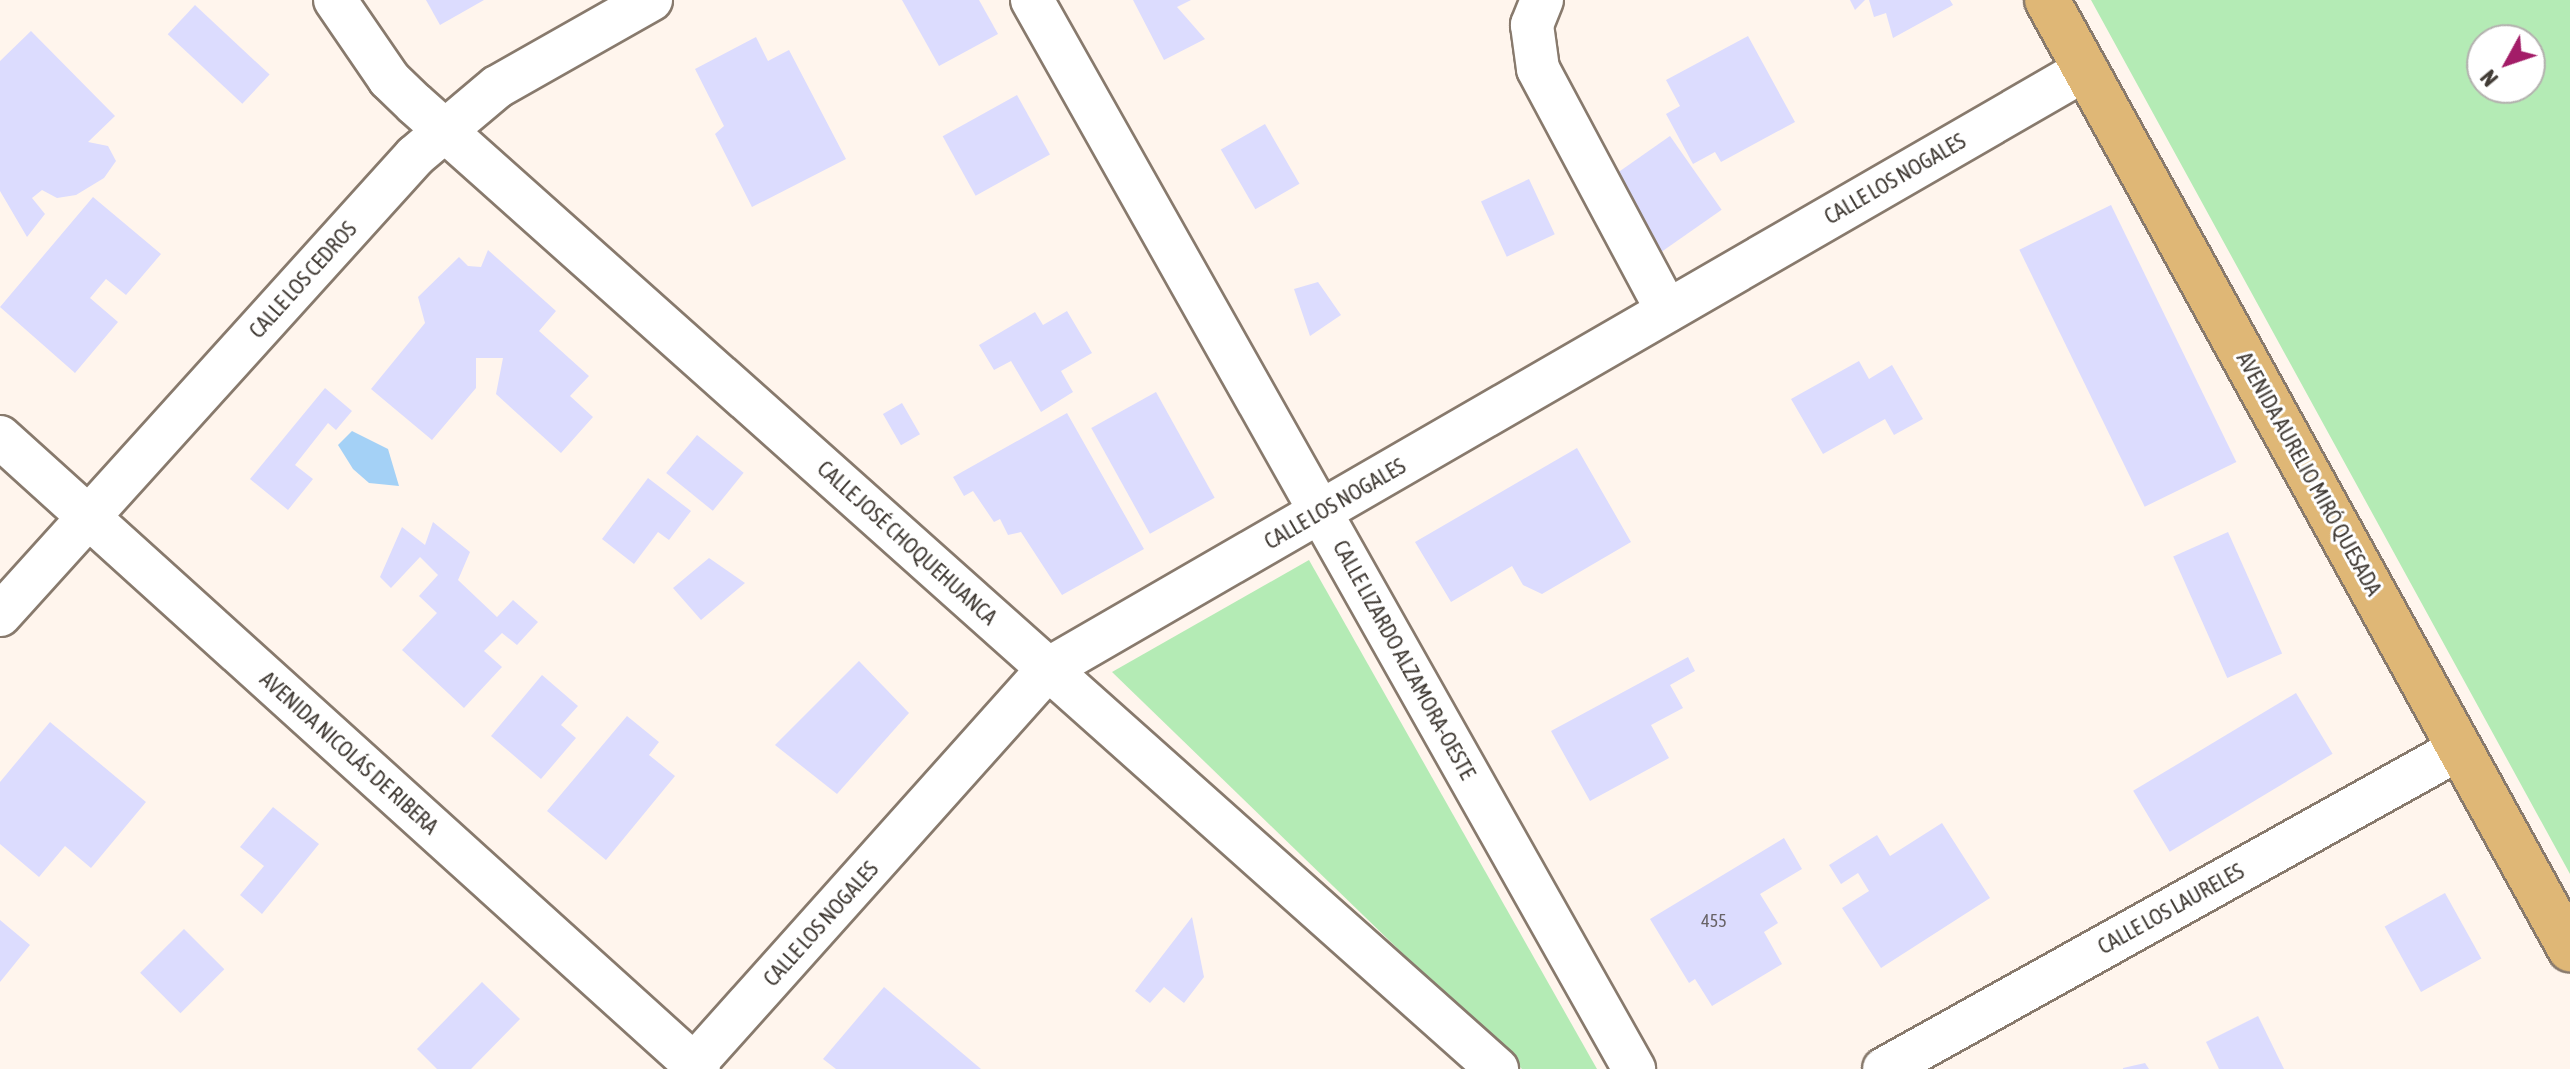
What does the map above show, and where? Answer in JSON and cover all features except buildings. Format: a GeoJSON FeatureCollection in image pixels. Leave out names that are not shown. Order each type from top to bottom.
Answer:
{"type":"FeatureCollection","features":[{"type":"Feature","properties":{"kind":"main road","name":"AVENIDA AURELIO MIRÓ QUESADA"},"geometry":{"type":"LineString","coordinates":[[2047,0],[2570,949]]}},
{"type":"Feature","properties":{"kind":"street","name":"CALLE JOSÉ CHOQUEHUANCA"},"geometry":{"type":"LineString","coordinates":[[335,0],[389,79],[1497,1069]]}},
{"type":"Feature","properties":{"kind":"street","name":"CALLE LOS CEDROS"},"geometry":{"type":"LineString","coordinates":[[0,615],[415,156],[497,87],[651,0]]}},
{"type":"Feature","properties":{"kind":"street","name":"CALLE LIZARDO ALZAMORA-OESTE"},"geometry":{"type":"LineString","coordinates":[[1032,0],[1634,1069]]}},
{"type":"Feature","properties":{"kind":"street"},"geometry":{"type":"LineString","coordinates":[[1542,0],[1532,25],[1538,69],[1667,311]]}},
{"type":"Feature","properties":{"kind":"street","name":"CALLE LOS NOGALES"},"geometry":{"type":"LineString","coordinates":[[694,1067],[1048,669],[2086,69]]}},
{"type":"Feature","properties":{"kind":"street","name":"AVENIDA NICOLÁS DE RIBERA"},"geometry":{"type":"LineString","coordinates":[[0,437],[694,1067]]}},
{"type":"Feature","properties":{"kind":"street","name":"CALLE LOS LAURELES"},"geometry":{"type":"LineString","coordinates":[[1884,1069],[2459,749]]}},
{"type":"Feature","properties":{"kind":"green space"},"geometry":{"type":"Polygon","coordinates":[[[2091,0],[2570,0],[2570,874],[2091,0]]]}},
{"type":"Feature","properties":{"kind":"green space"},"geometry":{"type":"Polygon","coordinates":[[[1309,560],[1597,1069],[1522,1069],[1112,672],[1309,560]]]}},
{"type":"Feature","properties":{"kind":"water"},"geometry":{"type":"Polygon","coordinates":[[[352,431],[388,449],[399,486],[369,483],[353,469],[338,445],[352,431]]]}}]}
